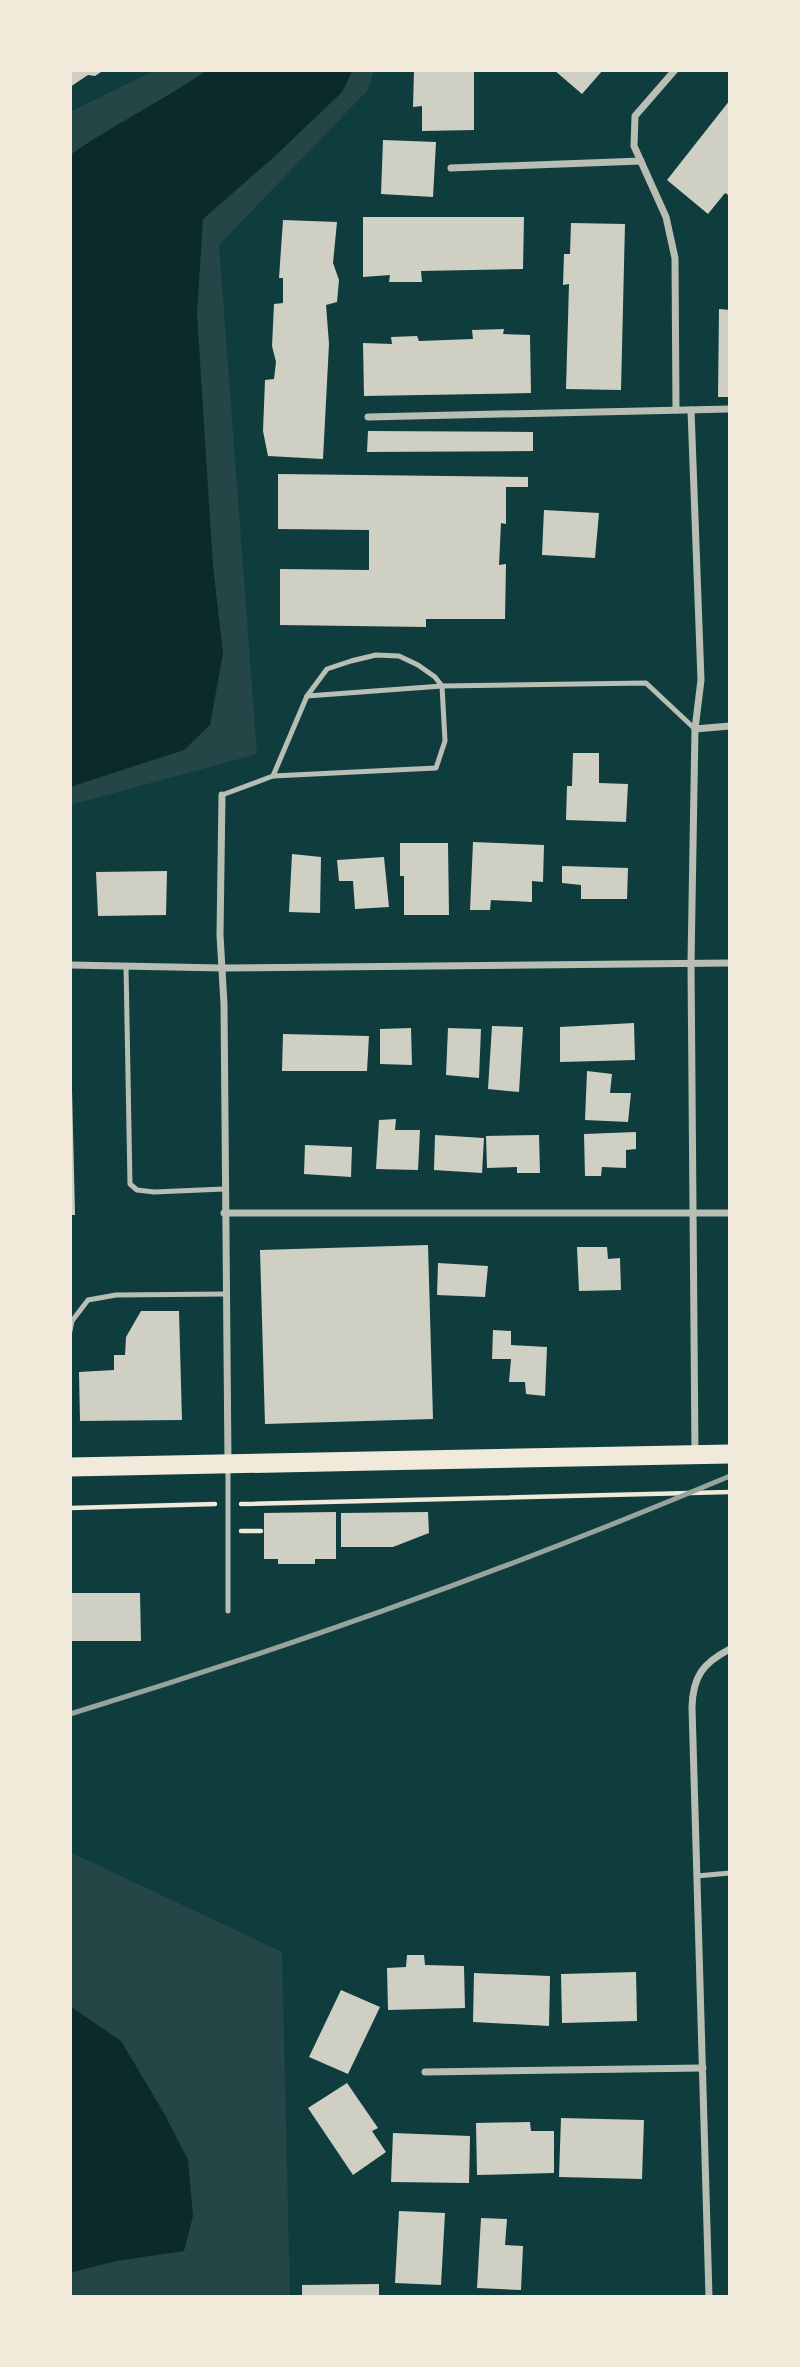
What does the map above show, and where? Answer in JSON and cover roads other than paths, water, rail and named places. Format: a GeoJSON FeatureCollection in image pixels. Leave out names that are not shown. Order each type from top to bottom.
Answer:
{"type":"FeatureCollection","features":[{"type":"Feature","properties":{"kind":"highway"},"geometry":{"type":"LineString","coordinates":[[70,1467],[730,1454]]}},
{"type":"Feature","properties":{"kind":"street"},"geometry":{"type":"LineString","coordinates":[[675,70],[635,116],[634,146],[666,217],[675,258],[676,410]]}},
{"type":"Feature","properties":{"kind":"street"},"geometry":{"type":"LineString","coordinates":[[452,168],[641,161]]}},
{"type":"Feature","properties":{"kind":"street"},"geometry":{"type":"LineString","coordinates":[[368,417],[730,409]]}},
{"type":"Feature","properties":{"kind":"street"},"geometry":{"type":"LineString","coordinates":[[691,410],[701,680],[695,729],[691,963],[695,1454]]}},
{"type":"Feature","properties":{"kind":"street"},"geometry":{"type":"LineString","coordinates":[[695,729],[730,726]]}},
{"type":"Feature","properties":{"kind":"street"},"geometry":{"type":"LineString","coordinates":[[222,795],[228,1464]]}},
{"type":"Feature","properties":{"kind":"street"},"geometry":{"type":"LineString","coordinates":[[70,965],[222,968],[730,963]]}},
{"type":"Feature","properties":{"kind":"street"},"geometry":{"type":"LineString","coordinates":[[224,1213],[730,1213]]}},
{"type":"Feature","properties":{"kind":"street"},"geometry":{"type":"LineString","coordinates":[[709,2297],[693,1690],[698,1675],[713,1657],[730,1649]]}},
{"type":"Feature","properties":{"kind":"street"},"geometry":{"type":"LineString","coordinates":[[425,2072],[703,2068]]}},
{"type":"Feature","properties":{"kind":"lane"},"geometry":{"type":"LineString","coordinates":[[222,795],[273,776],[436,768],[445,741],[442,686],[435,677],[399,656],[376,655],[327,669],[307,696],[273,776]]}},
{"type":"Feature","properties":{"kind":"lane"},"geometry":{"type":"LineString","coordinates":[[307,696],[442,686],[646,683],[695,729]]}},
{"type":"Feature","properties":{"kind":"lane"},"geometry":{"type":"LineString","coordinates":[[126,966],[130,1184],[137,1190],[155,1192],[224,1189]]}},
{"type":"Feature","properties":{"kind":"lane"},"geometry":{"type":"LineString","coordinates":[[70,1331],[72,1321],[88,1300],[116,1295],[226,1294]]}},
{"type":"Feature","properties":{"kind":"lane"},"geometry":{"type":"LineString","coordinates":[[228,1464],[228,1611]]}},
{"type":"Feature","properties":{"kind":"lane"},"geometry":{"type":"LineString","coordinates":[[697,1877],[730,1873]]}},
{"type":"Feature","properties":{"kind":"railway"},"geometry":{"type":"LineString","coordinates":[[70,1714],[403,1604],[649,1510],[730,1476]]}}]}
